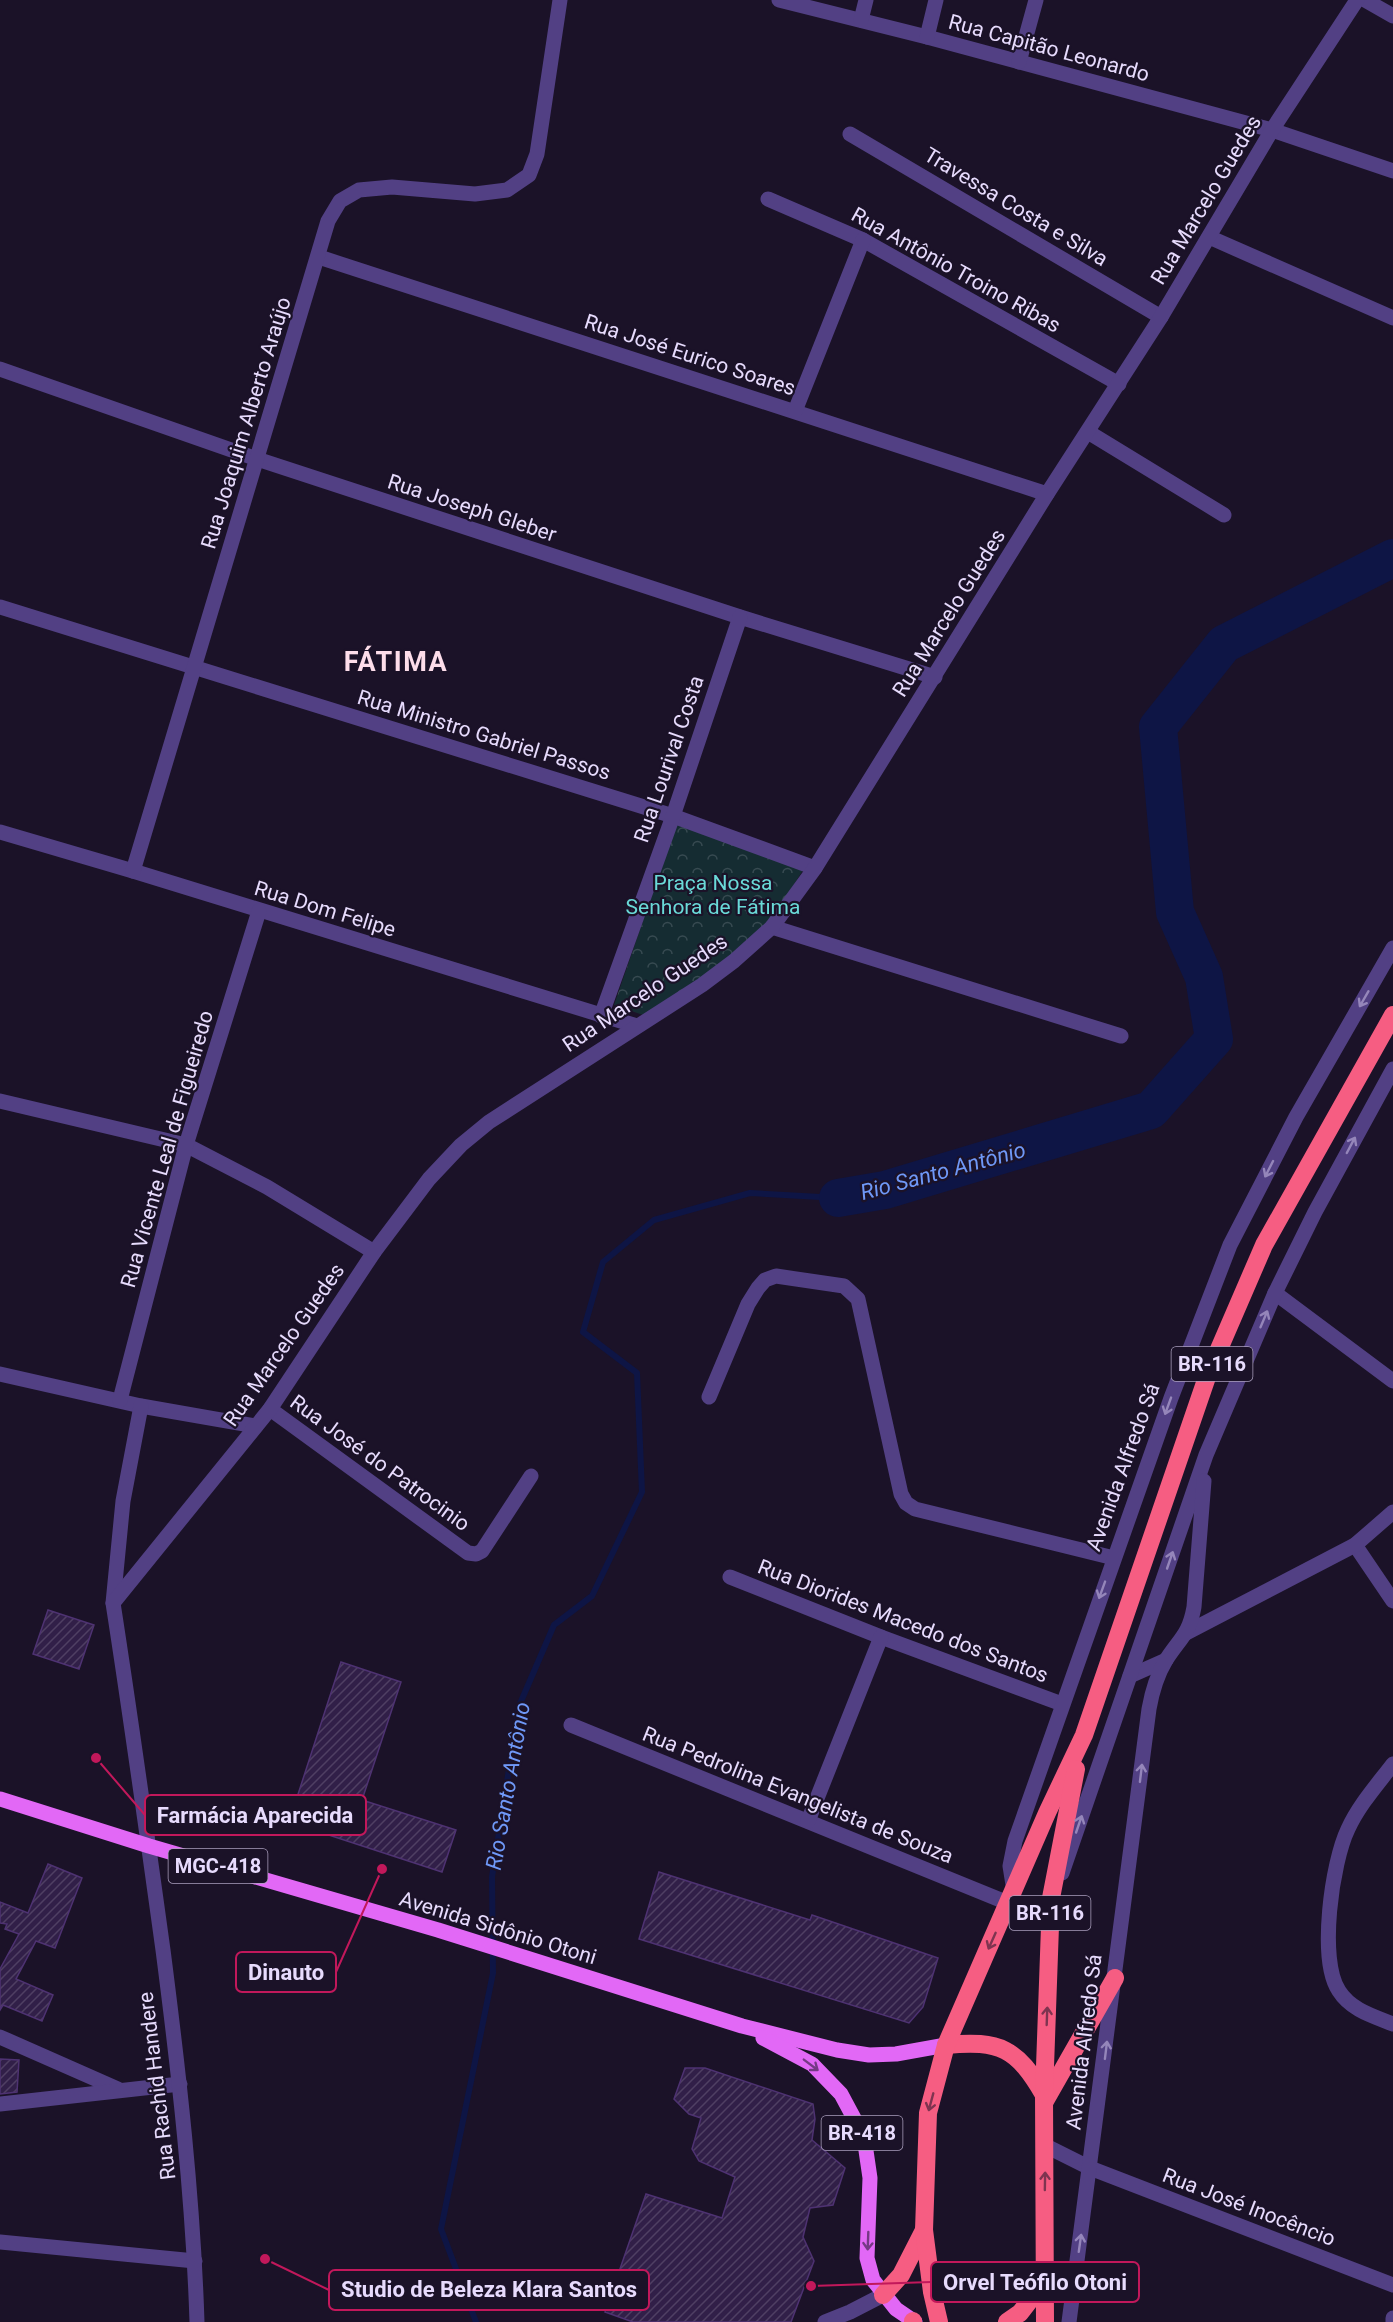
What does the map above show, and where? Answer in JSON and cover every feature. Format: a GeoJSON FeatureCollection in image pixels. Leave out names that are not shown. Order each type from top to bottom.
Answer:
{"type":"FeatureCollection","features":[{"type":"Feature","properties":{"kind":"highway","name":"BR-116"},"geometry":{"type":"LineString","coordinates":[[1044,2099],[1050,1898],[1084,1735],[1211,1366],[1264,1245],[1393,1015]]}},
{"type":"Feature","properties":{"kind":"highway","name":"BR-116"},"geometry":{"type":"LineString","coordinates":[[939,2322],[932,2292],[924,2230],[928,2113],[946,2045],[1047,1813],[1084,1735]]}},
{"type":"Feature","properties":{"kind":"highway"},"geometry":{"type":"LineString","coordinates":[[1044,2099],[1115,1978]]}},
{"type":"Feature","properties":{"kind":"highway"},"geometry":{"type":"LineString","coordinates":[[946,2045],[968,2043],[993,2045],[1015,2055],[1030,2070],[1044,2099]]}},
{"type":"Feature","properties":{"kind":"highway","name":"Avenida Alfredo Sá"},"geometry":{"type":"LineString","coordinates":[[1044,2099],[1046,2322]]}},
{"type":"Feature","properties":{"kind":"highway"},"geometry":{"type":"LineString","coordinates":[[883,2295],[901,2275],[924,2230]]}},
{"type":"Feature","properties":{"kind":"highway"},"geometry":{"type":"LineString","coordinates":[[1007,2322],[1020,2313],[1044,2282]]}},
{"type":"Feature","properties":{"kind":"main road","name":"Avenida Sidônio Otoni"},"geometry":{"type":"LineString","coordinates":[[0,1799],[149,1846],[438,1930],[742,2026]]}},
{"type":"Feature","properties":{"kind":"main road","name":"BR-418"},"geometry":{"type":"LineString","coordinates":[[742,2026],[837,2050],[869,2055],[896,2054],[946,2045]]}},
{"type":"Feature","properties":{"kind":"main road","name":"BR-418"},"geometry":{"type":"LineString","coordinates":[[742,2026],[812,2064],[841,2094],[864,2137],[870,2178],[867,2258],[873,2280],[896,2309],[914,2322]]}},
{"type":"Feature","properties":{"kind":"street","name":"Rua Joaquim Alberto Araújo"},"geometry":{"type":"LineString","coordinates":[[133,871],[328,221],[340,201],[359,190],[392,187],[475,194],[507,190],[529,175],[537,154],[560,0]]}},
{"type":"Feature","properties":{"kind":"street","name":"Rua Capitão Leonardo"},"geometry":{"type":"LineString","coordinates":[[779,0],[927,37],[1272,130],[1393,171]]}},
{"type":"Feature","properties":{"kind":"street"},"geometry":{"type":"LineString","coordinates":[[861,20],[866,0]]}},
{"type":"Feature","properties":{"kind":"street"},"geometry":{"type":"LineString","coordinates":[[927,37],[936,0]]}},
{"type":"Feature","properties":{"kind":"street"},"geometry":{"type":"LineString","coordinates":[[1019,62],[1036,0]]}},
{"type":"Feature","properties":{"kind":"street","name":"Rua Marcelo Guedes"},"geometry":{"type":"LineString","coordinates":[[113,1603],[270,1409],[374,1252],[429,1179],[460,1145],[489,1122],[734,961],[772,927],[815,868],[1047,494],[1161,317],[1272,130],[1357,0]]}},
{"type":"Feature","properties":{"kind":"street"},"geometry":{"type":"LineString","coordinates":[[1365,0],[1393,16]]}},
{"type":"Feature","properties":{"kind":"street","name":"Travessa Costa e Silva"},"geometry":{"type":"LineString","coordinates":[[850,134],[1161,317]]}},
{"type":"Feature","properties":{"kind":"street","name":"Rua Antônio Troino Ribas"},"geometry":{"type":"LineString","coordinates":[[768,199],[863,240],[1119,384]]}},
{"type":"Feature","properties":{"kind":"street"},"geometry":{"type":"LineString","coordinates":[[1209,237],[1393,318]]}},
{"type":"Feature","properties":{"kind":"street"},"geometry":{"type":"LineString","coordinates":[[795,411],[863,240]]}},
{"type":"Feature","properties":{"kind":"street","name":"Rua José Eurico Soares"},"geometry":{"type":"LineString","coordinates":[[318,257],[1047,494]]}},
{"type":"Feature","properties":{"kind":"street","name":"Rua Joseph Gleber"},"geometry":{"type":"LineString","coordinates":[[0,369],[257,459],[740,617],[934,677]]}},
{"type":"Feature","properties":{"kind":"street"},"geometry":{"type":"LineString","coordinates":[[1088,432],[1224,515]]}},
{"type":"Feature","properties":{"kind":"street","name":"Rua Ministro Gabriel Passos"},"geometry":{"type":"LineString","coordinates":[[0,607],[673,816],[815,868]]}},
{"type":"Feature","properties":{"kind":"street","name":"Rua Lourival Costa"},"geometry":{"type":"LineString","coordinates":[[601,1016],[673,816],[740,617]]}},
{"type":"Feature","properties":{"kind":"street","name":"Rua Dom Felipe"},"geometry":{"type":"LineString","coordinates":[[0,832],[637,1026]]}},
{"type":"Feature","properties":{"kind":"street","name":"Rua Vicente Leal de Figueiredo"},"geometry":{"type":"LineString","coordinates":[[120,1400],[186,1145],[258,911]]}},
{"type":"Feature","properties":{"kind":"street"},"geometry":{"type":"LineString","coordinates":[[772,927],[1121,1036]]}},
{"type":"Feature","properties":{"kind":"street","name":"Avenida Alfredo Sá"},"geometry":{"type":"LineString","coordinates":[[1011,1897],[1010,1866],[1014,1840],[1171,1398],[1230,1245],[1296,1117],[1393,948]]}},
{"type":"Feature","properties":{"kind":"street"},"geometry":{"type":"LineString","coordinates":[[1050,1898],[1063,1870],[1206,1455],[1275,1293],[1393,1069]]}},
{"type":"Feature","properties":{"kind":"street"},"geometry":{"type":"LineString","coordinates":[[0,1101],[186,1145],[267,1188],[374,1252]]}},
{"type":"Feature","properties":{"kind":"street"},"geometry":{"type":"LineString","coordinates":[[709,1397],[748,1304],[765,1280],[776,1276],[844,1286],[858,1299],[901,1494],[906,1503],[915,1509],[1114,1558]]}},
{"type":"Feature","properties":{"kind":"street"},"geometry":{"type":"LineString","coordinates":[[1275,1293],[1393,1381]]}},
{"type":"Feature","properties":{"kind":"street"},"geometry":{"type":"LineString","coordinates":[[0,1374],[141,1406],[256,1426]]}},
{"type":"Feature","properties":{"kind":"street"},"geometry":{"type":"LineString","coordinates":[[141,1406],[123,1501],[113,1603],[149,1846]]}},
{"type":"Feature","properties":{"kind":"street","name":"Rua José do Patrocinio"},"geometry":{"type":"LineString","coordinates":[[270,1409],[468,1552],[476,1554],[482,1551],[531,1476]]}},
{"type":"Feature","properties":{"kind":"street"},"geometry":{"type":"LineString","coordinates":[[1186,1634],[1194,1607],[1206,1455]]}},
{"type":"Feature","properties":{"kind":"street"},"geometry":{"type":"LineString","coordinates":[[1186,1634],[1355,1545],[1393,1512]]}},
{"type":"Feature","properties":{"kind":"street"},"geometry":{"type":"LineString","coordinates":[[1355,1545],[1393,1601]]}},
{"type":"Feature","properties":{"kind":"street","name":"Rua Diorides Macedo dos Santos"},"geometry":{"type":"LineString","coordinates":[[730,1577],[881,1637],[1062,1704]]}},
{"type":"Feature","properties":{"kind":"street","name":"Avenida Alfredo Sá"},"geometry":{"type":"LineString","coordinates":[[1069,2322],[1149,1709],[1152,1693],[1166,1660],[1186,1634]]}},
{"type":"Feature","properties":{"kind":"street"},"geometry":{"type":"LineString","coordinates":[[808,1821],[881,1637]]}},
{"type":"Feature","properties":{"kind":"street"},"geometry":{"type":"LineString","coordinates":[[1130,1676],[1166,1660]]}},
{"type":"Feature","properties":{"kind":"street","name":"Rua Pedrolina Evangelista de Souza"},"geometry":{"type":"LineString","coordinates":[[571,1725],[808,1821],[1011,1897]]}},
{"type":"Feature","properties":{"kind":"street"},"geometry":{"type":"LineString","coordinates":[[1393,1764],[1364,1802],[1348,1828],[1336,1864],[1328,1944],[1330,1968],[1339,1991],[1356,2009],[1393,2024]]}},
{"type":"Feature","properties":{"kind":"street","name":"Rua Rachid Handere"},"geometry":{"type":"LineString","coordinates":[[149,1846],[180,2084],[198,2322]]}},
{"type":"Feature","properties":{"kind":"street"},"geometry":{"type":"LineString","coordinates":[[0,2037],[118,2090]]}},
{"type":"Feature","properties":{"kind":"street"},"geometry":{"type":"LineString","coordinates":[[0,2104],[180,2084]]}},
{"type":"Feature","properties":{"kind":"street","name":"Rua José Inocêncio"},"geometry":{"type":"LineString","coordinates":[[1046,2146],[1090,2168],[1393,2285]]}},
{"type":"Feature","properties":{"kind":"street"},"geometry":{"type":"LineString","coordinates":[[0,2242],[195,2260]]}},
{"type":"Feature","properties":{"kind":"street"},"geometry":{"type":"LineString","coordinates":[[825,2322],[850,2313],[883,2295]]}},
{"type":"Feature","properties":{"kind":"green space","name":"Praça Nossa Senhora de Fátima"},"geometry":{"type":"Polygon","coordinates":[[[677,822],[805,867],[766,928],[702,979],[646,1016],[614,1005],[677,822]]]}},
{"type":"Feature","properties":{"kind":"building"},"geometry":{"type":"Polygon","coordinates":[[[48,1610],[94,1625],[79,1669],[33,1654],[48,1610]]]}},
{"type":"Feature","properties":{"kind":"building"},"geometry":{"type":"Polygon","coordinates":[[[341,1662],[401,1682],[362,1800],[456,1830],[442,1872],[289,1822],[341,1662]]]}},
{"type":"Feature","properties":{"kind":"building"},"geometry":{"type":"Polygon","coordinates":[[[48,1864],[82,1878],[55,1948],[36,1941],[16,1979],[53,1995],[42,2021],[3,2005],[0,2010],[0,1969],[19,1934],[5,1929],[7,1924],[0,1923],[0,1902],[28,1913],[48,1864]]]}},
{"type":"Feature","properties":{"kind":"building"},"geometry":{"type":"Polygon","coordinates":[[[659,1872],[810,1920],[812,1915],[938,1958],[923,2007],[909,2023],[639,1939],[659,1872]]]}},
{"type":"Feature","properties":{"kind":"building"},"geometry":{"type":"Polygon","coordinates":[[[0,2059],[19,2060],[17,2092],[0,2094],[0,2059]]]}},
{"type":"Feature","properties":{"kind":"building"},"geometry":{"type":"Polygon","coordinates":[[[685,2068],[705,2068],[813,2104],[815,2119],[812,2140],[845,2168],[833,2205],[810,2208],[803,2237],[814,2261],[791,2322],[633,2322],[605,2312],[646,2194],[722,2218],[735,2177],[699,2161],[692,2149],[701,2118],[689,2114],[674,2099],[685,2068]]]}},
{"type":"Feature","properties":{"kind":"waterway","name":"Rio Santo Antônio"},"geometry":{"type":"LineString","coordinates":[[838,1198],[885,1190],[1151,1110],[1214,1039],[1204,977],[1175,912],[1158,727],[1224,644],[1393,558]]}},
{"type":"Feature","properties":{"kind":"waterway","name":"Rio Santo Antônio"},"geometry":{"type":"LineString","coordinates":[[476,2322],[441,2229],[493,1973],[492,1877],[519,1706],[554,1625],[592,1596],[642,1492],[637,1373],[583,1332],[603,1262],[654,1220],[750,1193],[838,1198]]}},
{"type":"Feature","properties":{"kind":"place","name":"Farmácia Aparecida"},"geometry":{"type":"Point","coordinates":[96,1758]}},
{"type":"Feature","properties":{"kind":"place","name":"Dinauto"},"geometry":{"type":"Point","coordinates":[382,1869]}},
{"type":"Feature","properties":{"kind":"place","name":"Studio de Beleza Klara Santos"},"geometry":{"type":"Point","coordinates":[265,2259]}},
{"type":"Feature","properties":{"kind":"place","name":"Orvel Teófilo Otoni"},"geometry":{"type":"Point","coordinates":[811,2286]}},
{"type":"Feature","properties":{"kind":"district","name":"FÁTIMA"},"geometry":{"type":"Point","coordinates":[396,662]}}]}
